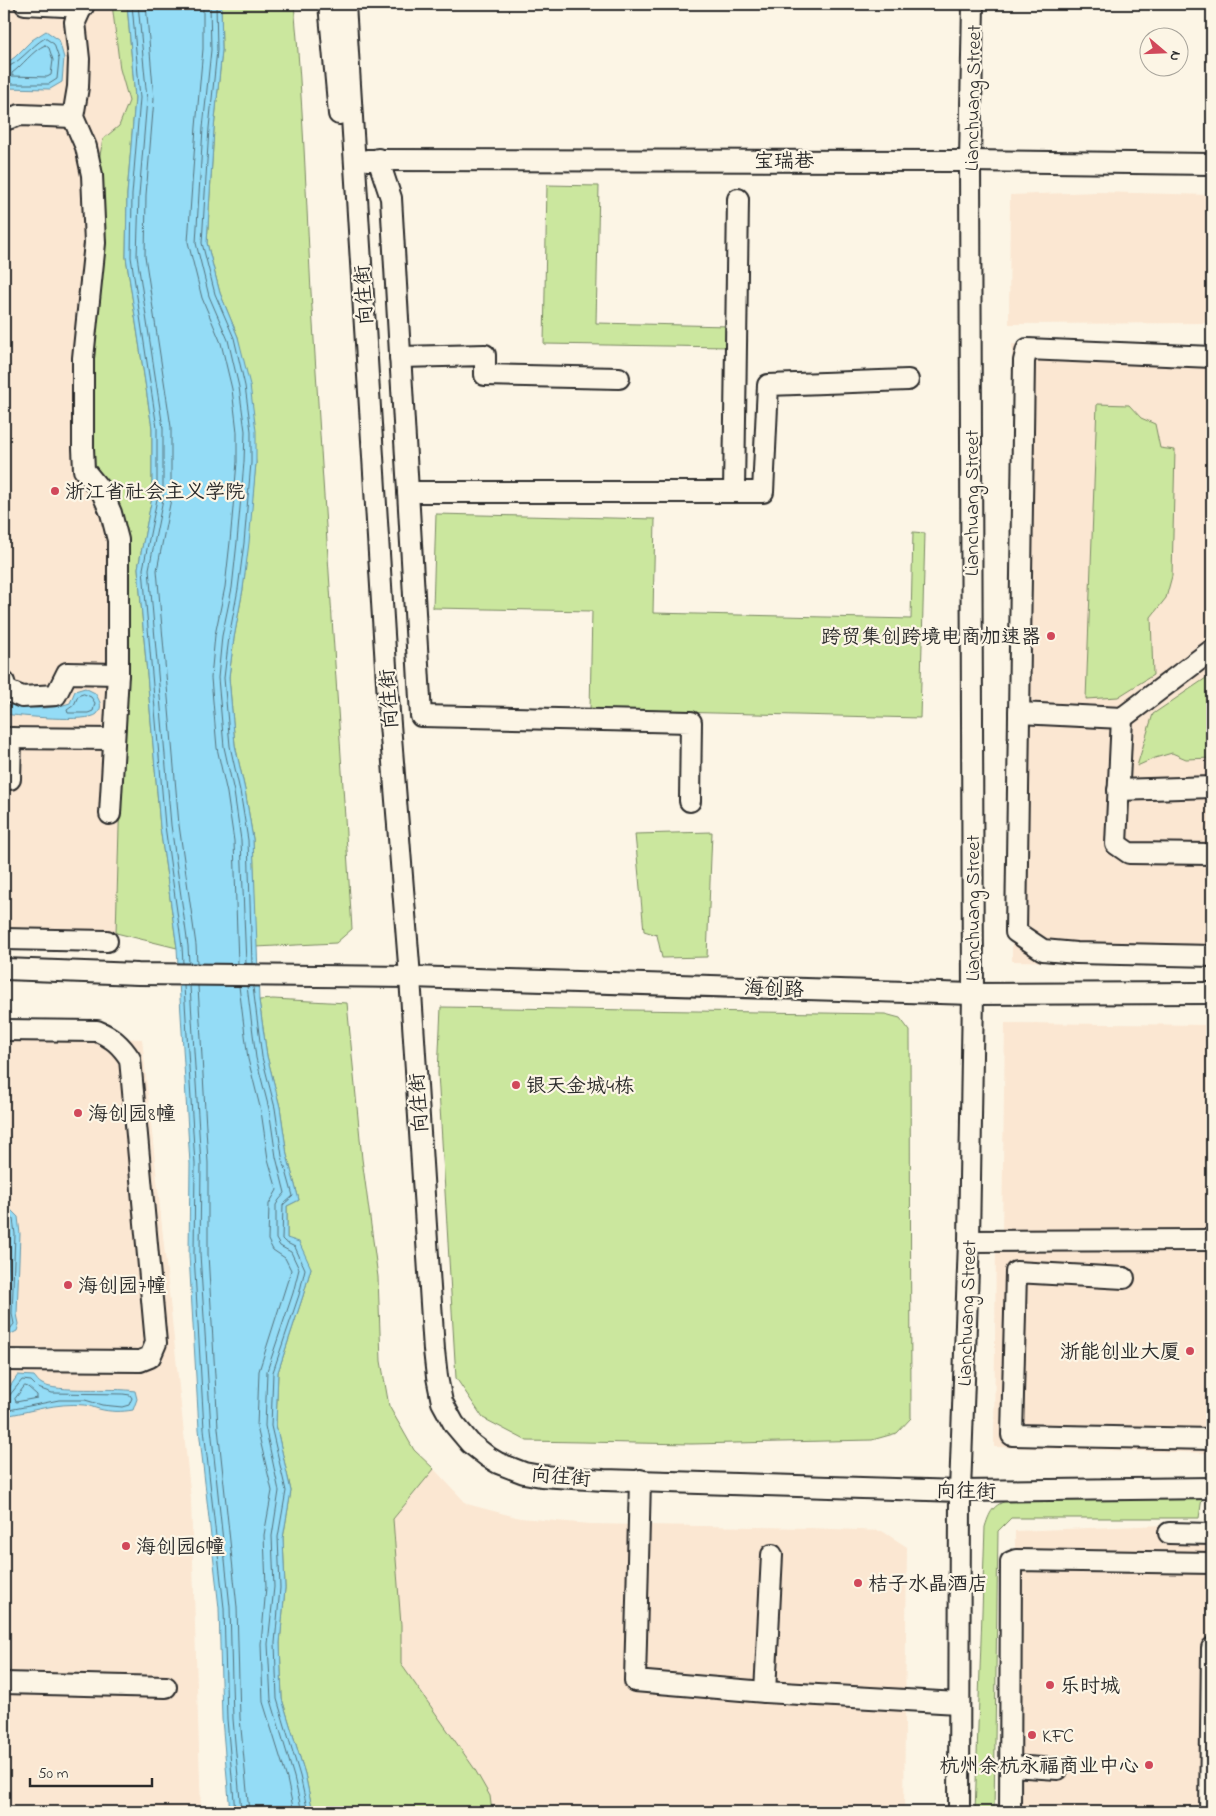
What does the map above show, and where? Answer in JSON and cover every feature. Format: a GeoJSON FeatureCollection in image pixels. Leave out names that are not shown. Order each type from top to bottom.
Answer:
{"type":"FeatureCollection","features":[{"type":"Feature","properties":{"kind":"street"},"geometry":{"type":"LineString","coordinates":[[25,4],[83,5],[76,22],[79,59],[78,86],[73,118],[86,147],[92,175],[95,243],[83,358],[84,470],[102,492],[118,540],[118,674],[110,814]]}},
{"type":"Feature","properties":{"kind":"street","name":"向往街"},"geometry":{"type":"LineString","coordinates":[[329,4],[343,164],[403,977],[434,1350],[442,1402],[454,1424],[470,1443],[498,1463],[524,1473],[541,1476],[960,1491],[1212,1488]]}},
{"type":"Feature","properties":{"kind":"street","name":"向往街"},"geometry":{"type":"LineString","coordinates":[[345,4],[388,699],[403,977]]}},
{"type":"Feature","properties":{"kind":"street","name":"Lianchuang Street"},"geometry":{"type":"LineString","coordinates":[[959,1812],[960,1491],[969,1241],[973,994],[970,161],[973,4]]}},
{"type":"Feature","properties":{"kind":"street"},"geometry":{"type":"LineString","coordinates":[[4,120],[20,115],[73,118]]}},
{"type":"Feature","properties":{"kind":"street"},"geometry":{"type":"LineString","coordinates":[[378,159],[391,198],[421,716],[691,722],[690,801]]}},
{"type":"Feature","properties":{"kind":"street","name":"宝瑞巷"},"geometry":{"type":"LineString","coordinates":[[355,161],[378,159],[970,161],[1212,164]]}},
{"type":"Feature","properties":{"kind":"street"},"geometry":{"type":"LineString","coordinates":[[734,492],[738,199]]}},
{"type":"Feature","properties":{"kind":"street"},"geometry":{"type":"LineString","coordinates":[[1212,357],[1027,349],[1024,361],[1016,932],[1043,950],[1076,953],[1212,956]]}},
{"type":"Feature","properties":{"kind":"street"},"geometry":{"type":"LineString","coordinates":[[400,358],[485,355],[485,375],[618,378]]}},
{"type":"Feature","properties":{"kind":"street"},"geometry":{"type":"LineString","coordinates":[[408,492],[763,492],[768,385],[908,380]]}},
{"type":"Feature","properties":{"kind":"street"},"geometry":{"type":"LineString","coordinates":[[1019,713],[1122,718],[1212,650]]}},
{"type":"Feature","properties":{"kind":"street"},"geometry":{"type":"LineString","coordinates":[[4,682],[6,690],[22,697],[56,695],[67,673],[118,674]]}},
{"type":"Feature","properties":{"kind":"street"},"geometry":{"type":"LineString","coordinates":[[1122,718],[1116,844],[1128,853],[1212,854]]}},
{"type":"Feature","properties":{"kind":"street"},"geometry":{"type":"LineString","coordinates":[[10,779],[7,738],[114,739]]}},
{"type":"Feature","properties":{"kind":"street"},"geometry":{"type":"LineString","coordinates":[[1118,790],[1212,787]]}},
{"type":"Feature","properties":{"kind":"street"},"geometry":{"type":"LineString","coordinates":[[4,939],[107,941]]}},
{"type":"Feature","properties":{"kind":"street","name":"海创路"},"geometry":{"type":"LineString","coordinates":[[4,969],[138,974],[403,977],[973,994],[1212,993]]}},
{"type":"Feature","properties":{"kind":"street"},"geometry":{"type":"LineString","coordinates":[[4,1030],[97,1031],[108,1035],[121,1046],[130,1059],[156,1343],[150,1357],[140,1361],[4,1360]]}},
{"type":"Feature","properties":{"kind":"street"},"geometry":{"type":"LineString","coordinates":[[969,1241],[1212,1240]]}},
{"type":"Feature","properties":{"kind":"street"},"geometry":{"type":"LineString","coordinates":[[1124,1278],[1016,1272],[1012,1435],[1212,1439]]}},
{"type":"Feature","properties":{"kind":"street"},"geometry":{"type":"LineString","coordinates":[[640,1480],[635,1682],[958,1704]]}},
{"type":"Feature","properties":{"kind":"street"},"geometry":{"type":"LineString","coordinates":[[1169,1533],[1212,1534]]}},
{"type":"Feature","properties":{"kind":"street"},"geometry":{"type":"LineString","coordinates":[[765,1692],[772,1555]]}},
{"type":"Feature","properties":{"kind":"street"},"geometry":{"type":"LineString","coordinates":[[1010,1812],[1011,1562],[1016,1560],[1212,1563]]}},
{"type":"Feature","properties":{"kind":"street"},"geometry":{"type":"LineString","coordinates":[[1210,1812],[1212,1648]]}},
{"type":"Feature","properties":{"kind":"street"},"geometry":{"type":"LineString","coordinates":[[4,1683],[166,1687]]}},
{"type":"Feature","properties":{"kind":"street"},"geometry":{"type":"LineString","coordinates":[[1010,1766],[1058,1769]]}},
{"type":"Feature","properties":{"kind":"shaded area","name":"浙江省社会主义学院"},"geometry":{"type":"Polygon","coordinates":[[[4,4],[112,4],[120,69],[129,101],[119,126],[103,139],[123,522],[127,547],[116,933],[4,932],[4,4]]]}},
{"type":"Feature","properties":{"kind":"shaded area"},"geometry":{"type":"Polygon","coordinates":[[[1097,192],[1212,195],[1212,323],[1009,324],[1010,195],[1097,192]]]}},
{"type":"Feature","properties":{"kind":"shaded area"},"geometry":{"type":"Polygon","coordinates":[[[1012,344],[1212,353],[1212,965],[1012,961],[1012,344]]]}},
{"type":"Feature","properties":{"kind":"shaded area"},"geometry":{"type":"Polygon","coordinates":[[[1005,1023],[1212,1025],[1212,1232],[1002,1232],[1005,1023]]]}},
{"type":"Feature","properties":{"kind":"shaded area"},"geometry":{"type":"Polygon","coordinates":[[[4,1035],[142,1039],[191,1499],[201,1812],[4,1812],[4,1035]]]}},
{"type":"Feature","properties":{"kind":"shaded area"},"geometry":{"type":"Polygon","coordinates":[[[996,1239],[1212,1244],[1212,1453],[994,1447],[996,1239]]]}},
{"type":"Feature","properties":{"kind":"shaded area"},"geometry":{"type":"Polygon","coordinates":[[[434,1469],[467,1504],[520,1518],[591,1524],[882,1531],[907,1547],[904,1812],[492,1812],[490,1796],[474,1768],[401,1664],[401,1625],[393,1519],[434,1469]]]}},
{"type":"Feature","properties":{"kind":"shaded area"},"geometry":{"type":"Polygon","coordinates":[[[1212,1523],[1212,1812],[1013,1812],[1015,1531],[1212,1523]]]}},
{"type":"Feature","properties":{"kind":"green space"},"geometry":{"type":"Polygon","coordinates":[[[112,4],[127,4],[135,98],[127,194],[126,257],[152,428],[152,498],[138,568],[160,827],[177,948],[116,933],[127,547],[123,522],[91,460],[97,171],[103,139],[119,126],[129,101],[120,69],[112,4]]]}},
{"type":"Feature","properties":{"kind":"green space"},"geometry":{"type":"Polygon","coordinates":[[[221,4],[294,4],[352,929],[336,943],[256,947],[253,839],[235,745],[229,677],[243,589],[256,463],[238,337],[220,293],[207,243],[214,129],[222,50],[221,4]]]}},
{"type":"Feature","properties":{"kind":"green space"},"geometry":{"type":"Polygon","coordinates":[[[547,185],[599,186],[596,323],[729,326],[728,347],[544,344],[547,185]]]}},
{"type":"Feature","properties":{"kind":"green space"},"geometry":{"type":"Polygon","coordinates":[[[1097,404],[1129,405],[1141,418],[1155,424],[1160,448],[1175,450],[1172,576],[1166,598],[1151,617],[1153,675],[1118,697],[1086,699],[1097,404]]]}},
{"type":"Feature","properties":{"kind":"green space"},"geometry":{"type":"Polygon","coordinates":[[[436,514],[655,519],[653,613],[911,619],[913,532],[925,533],[920,718],[590,710],[592,611],[433,608],[436,514]]]}},
{"type":"Feature","properties":{"kind":"green space"},"geometry":{"type":"Polygon","coordinates":[[[1212,674],[1212,758],[1186,759],[1172,753],[1137,766],[1153,714],[1212,674]]]}},
{"type":"Feature","properties":{"kind":"green space"},"geometry":{"type":"Polygon","coordinates":[[[712,832],[707,957],[662,958],[657,935],[644,931],[635,834],[712,832]]]}},
{"type":"Feature","properties":{"kind":"green space"},"geometry":{"type":"Polygon","coordinates":[[[259,1000],[347,1003],[362,1159],[378,1277],[381,1361],[389,1406],[414,1450],[434,1469],[393,1519],[401,1625],[401,1664],[474,1768],[490,1796],[492,1812],[313,1812],[305,1774],[282,1699],[280,1643],[285,1588],[283,1538],[291,1491],[276,1425],[278,1372],[311,1268],[287,1238],[287,1206],[299,1200],[287,1155],[280,1107],[267,1056],[259,1000]]]}},
{"type":"Feature","properties":{"kind":"green space"},"geometry":{"type":"Polygon","coordinates":[[[441,1007],[885,1014],[900,1018],[910,1031],[911,1418],[897,1433],[872,1440],[691,1444],[527,1441],[483,1418],[456,1378],[438,1073],[441,1007]]]}},
{"type":"Feature","properties":{"kind":"green space"},"geometry":{"type":"Polygon","coordinates":[[[1013,1498],[1202,1498],[1199,1518],[1011,1518],[998,1531],[994,1812],[975,1812],[985,1527],[991,1511],[1001,1503],[1013,1498]]]}},
{"type":"Feature","properties":{"kind":"water"},"geometry":{"type":"Polygon","coordinates":[[[127,4],[221,4],[222,50],[214,129],[207,243],[220,293],[238,337],[250,385],[256,431],[256,463],[249,543],[229,677],[235,745],[253,839],[259,1000],[267,1056],[280,1107],[287,1155],[299,1200],[287,1206],[287,1238],[299,1242],[311,1268],[278,1372],[276,1425],[291,1491],[283,1538],[285,1588],[280,1643],[282,1699],[305,1774],[313,1812],[230,1812],[222,1719],[219,1608],[199,1429],[189,1255],[190,1164],[177,948],[160,827],[138,568],[152,498],[152,428],[126,257],[127,194],[135,98],[127,4]]]}},
{"type":"Feature","properties":{"kind":"water"},"geometry":{"type":"Polygon","coordinates":[[[46,31],[59,40],[64,58],[62,82],[50,89],[4,88],[4,65],[32,40],[46,31]]]}},
{"type":"Feature","properties":{"kind":"water"},"geometry":{"type":"Polygon","coordinates":[[[85,688],[95,693],[100,703],[99,711],[91,717],[53,718],[4,714],[4,704],[29,708],[62,706],[70,703],[75,691],[85,688]]]}},
{"type":"Feature","properties":{"kind":"water"},"geometry":{"type":"Polygon","coordinates":[[[4,1203],[18,1217],[20,1234],[17,1314],[19,1324],[17,1331],[9,1335],[4,1332],[4,1203]]]}},
{"type":"Feature","properties":{"kind":"water"},"geometry":{"type":"Polygon","coordinates":[[[18,1375],[34,1376],[39,1382],[49,1387],[135,1391],[137,1399],[133,1410],[129,1411],[107,1411],[86,1405],[74,1404],[4,1416],[4,1395],[18,1375]]]}},
{"type":"Feature","properties":{"kind":"place","name":"浙江省社会主义学院"},"geometry":{"type":"Point","coordinates":[55,491]}},
{"type":"Feature","properties":{"kind":"place","name":"跨贸集创跨境电商加速器"},"geometry":{"type":"Point","coordinates":[1051,636]}},
{"type":"Feature","properties":{"kind":"place","name":"银天金城4栋"},"geometry":{"type":"Point","coordinates":[516,1085]}},
{"type":"Feature","properties":{"kind":"place","name":"海创园8幢"},"geometry":{"type":"Point","coordinates":[78,1113]}},
{"type":"Feature","properties":{"kind":"place","name":"海创园7幢"},"geometry":{"type":"Point","coordinates":[68,1285]}},
{"type":"Feature","properties":{"kind":"place","name":"浙能创业大厦"},"geometry":{"type":"Point","coordinates":[1190,1351]}},
{"type":"Feature","properties":{"kind":"place","name":"海创园6幢"},"geometry":{"type":"Point","coordinates":[126,1546]}},
{"type":"Feature","properties":{"kind":"place","name":"桔子水晶酒店"},"geometry":{"type":"Point","coordinates":[858,1583]}},
{"type":"Feature","properties":{"kind":"place","name":"乐时城"},"geometry":{"type":"Point","coordinates":[1050,1685]}},
{"type":"Feature","properties":{"kind":"place","name":"KFC"},"geometry":{"type":"Point","coordinates":[1032,1735]}},
{"type":"Feature","properties":{"kind":"place","name":"杭州余杭永福商业中心"},"geometry":{"type":"Point","coordinates":[1149,1765]}}]}
